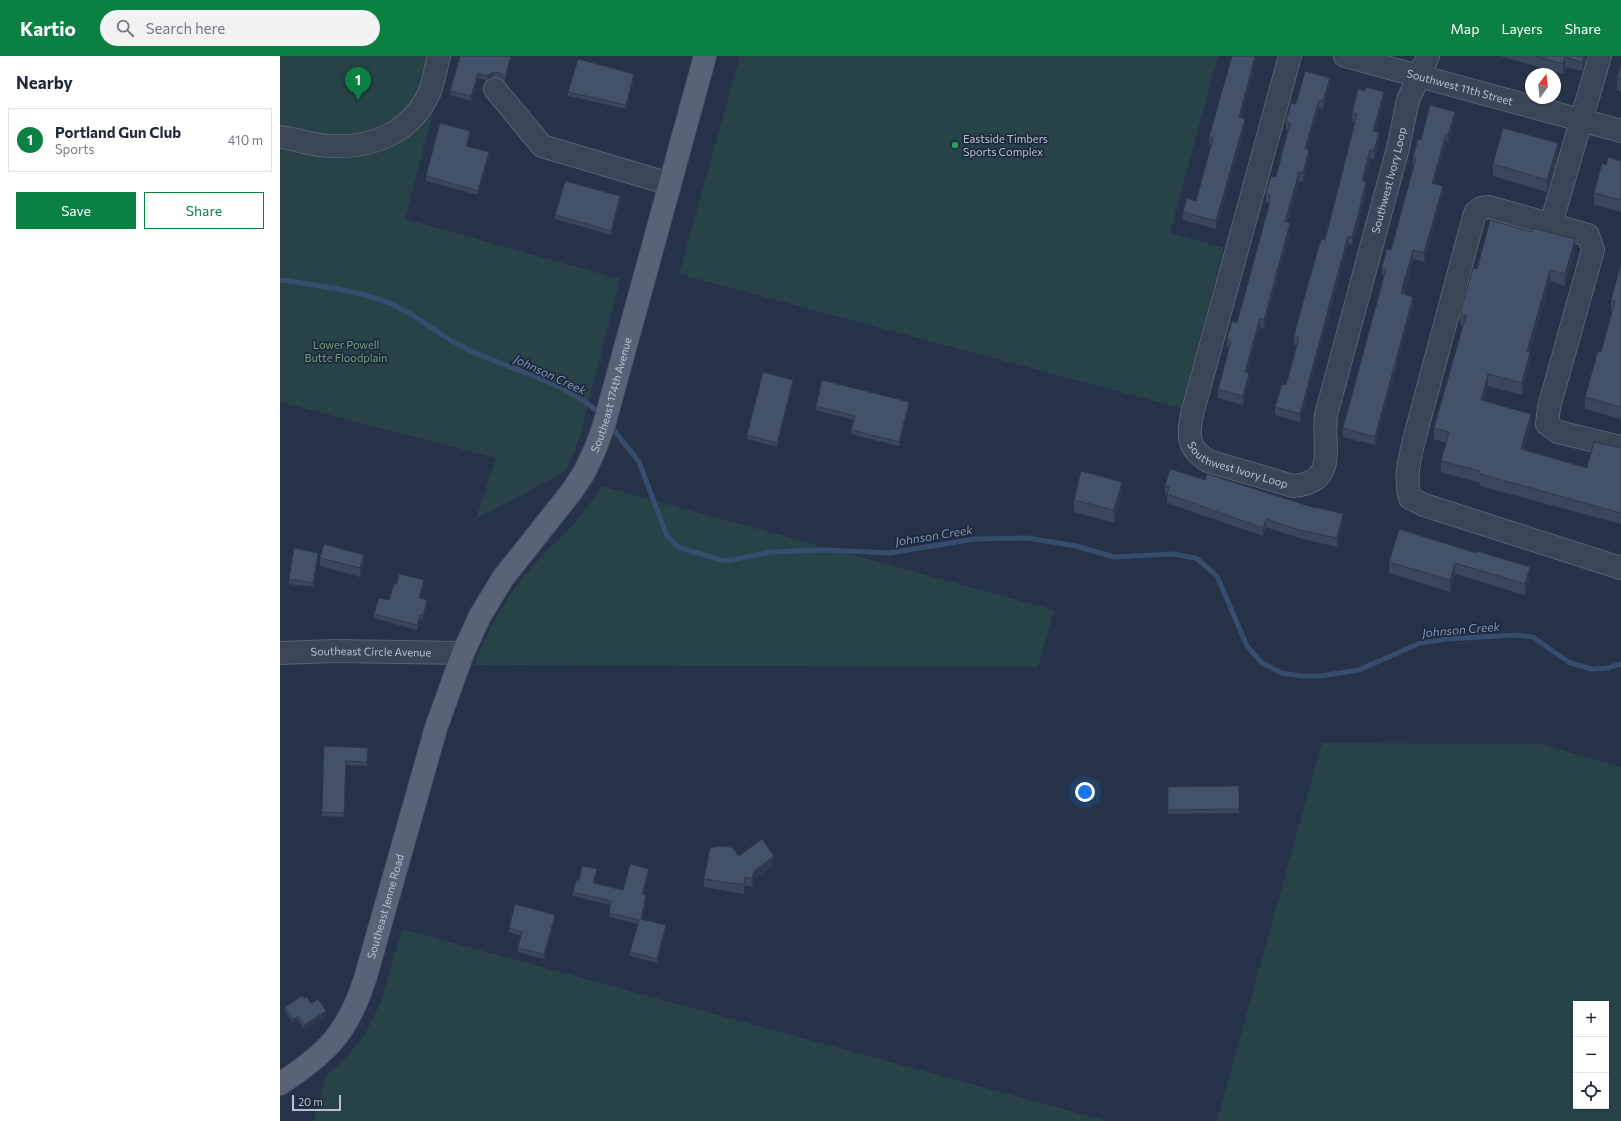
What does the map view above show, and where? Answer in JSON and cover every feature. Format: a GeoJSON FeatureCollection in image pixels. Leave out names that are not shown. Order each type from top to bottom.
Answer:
{"type":"FeatureCollection","features":[{"type":"Feature","properties":{"kind":"main road","name":"Southeast 174th Avenue"},"geometry":{"type":"LineString","coordinates":[[445,701],[463,653],[480,616],[503,578],[572,491],[585,471],[596,447],[705,56]]}},
{"type":"Feature","properties":{"kind":"main road","name":"Southeast Jenne Road"},"geometry":{"type":"LineString","coordinates":[[280,1084],[320,1056],[332,1043],[340,1034],[359,997],[445,701]]}},
{"type":"Feature","properties":{"kind":"street"},"geometry":{"type":"LineString","coordinates":[[280,137],[326,146],[354,147],[384,139],[406,125],[419,111],[430,91],[439,56]]}},
{"type":"Feature","properties":{"kind":"street","name":"Southwest Ivory Loop"},"geometry":{"type":"LineString","coordinates":[[1290,56],[1192,414],[1189,432],[1191,444],[1199,455],[1208,461],[1293,486],[1303,486],[1321,476],[1326,455],[1324,430],[1326,415],[1398,148],[1408,100],[1428,56]]}},
{"type":"Feature","properties":{"kind":"street","name":"Southwest 11th Street"},"geometry":{"type":"LineString","coordinates":[[1345,56],[1621,131]]}},
{"type":"Feature","properties":{"kind":"street"},"geometry":{"type":"LineString","coordinates":[[1551,224],[1600,56]]}},
{"type":"Feature","properties":{"kind":"street"},"geometry":{"type":"LineString","coordinates":[[495,89],[542,146],[670,184]]}},
{"type":"Feature","properties":{"kind":"street"},"geometry":{"type":"LineString","coordinates":[[1621,447],[1558,432],[1547,424],[1549,407],[1593,250],[1588,235],[1489,207],[1481,208],[1475,213],[1415,436],[1407,473],[1407,487],[1410,498],[1424,506],[1621,568]]}},
{"type":"Feature","properties":{"kind":"street","name":"Southeast Circle Avenue"},"geometry":{"type":"LineString","coordinates":[[280,652],[334,651],[463,653]]}},
{"type":"Feature","properties":{"kind":"green space","name":"Lower Powell Butte Floodplain"},"geometry":{"type":"Polygon","coordinates":[[[280,56],[448,56],[405,219],[620,279],[580,437],[566,471],[476,519],[496,458],[280,402],[280,56]]]}},
{"type":"Feature","properties":{"kind":"green space","name":"Eastside Timbers Sports Complex"},"geometry":{"type":"Polygon","coordinates":[[[740,56],[1218,56],[1170,233],[1224,248],[1181,408],[679,274],[740,56]]]}},
{"type":"Feature","properties":{"kind":"green space"},"geometry":{"type":"Polygon","coordinates":[[[601,486],[1054,610],[1038,667],[474,665],[498,614],[514,590],[531,568],[577,520],[601,486]]]}},
{"type":"Feature","properties":{"kind":"green space"},"geometry":{"type":"Polygon","coordinates":[[[1322,743],[1540,744],[1621,767],[1621,1121],[1217,1121],[1322,743]]]}},
{"type":"Feature","properties":{"kind":"green space"},"geometry":{"type":"Polygon","coordinates":[[[402,929],[1107,1121],[314,1121],[326,1076],[346,1058],[365,1034],[381,1002],[402,929]]]}},
{"type":"Feature","properties":{"kind":"building"},"geometry":{"type":"Polygon","coordinates":[[[460,56],[511,56],[505,77],[500,73],[493,72],[487,76],[478,73],[471,96],[450,91],[460,56]]]}},
{"type":"Feature","properties":{"kind":"building"},"geometry":{"type":"Polygon","coordinates":[[[1232,56],[1255,56],[1239,117],[1245,119],[1216,221],[1183,212],[1187,198],[1196,201],[1213,138],[1209,137],[1232,56]]]}},
{"type":"Feature","properties":{"kind":"building"},"geometry":{"type":"Polygon","coordinates":[[[1535,56],[1584,56],[1582,62],[1565,57],[1563,64],[1535,56]]]}},
{"type":"Feature","properties":{"kind":"building"},"geometry":{"type":"Polygon","coordinates":[[[578,59],[634,74],[626,105],[568,92],[578,59]]]}},
{"type":"Feature","properties":{"kind":"building"},"geometry":{"type":"Polygon","coordinates":[[[1621,64],[1621,79],[1617,78],[1621,64]]]}},
{"type":"Feature","properties":{"kind":"building"},"geometry":{"type":"Polygon","coordinates":[[[1305,71],[1330,78],[1323,101],[1319,100],[1305,149],[1309,150],[1303,173],[1299,172],[1285,222],[1290,223],[1264,320],[1260,318],[1245,372],[1249,373],[1243,396],[1218,390],[1231,341],[1227,339],[1232,321],[1237,323],[1268,209],[1270,196],[1266,193],[1271,176],[1276,177],[1290,123],[1286,121],[1291,103],[1296,104],[1305,71]]]}},
{"type":"Feature","properties":{"kind":"building"},"geometry":{"type":"Polygon","coordinates":[[[1366,87],[1384,92],[1373,131],[1379,132],[1374,150],[1370,150],[1362,180],[1366,182],[1357,219],[1352,237],[1348,236],[1300,414],[1275,407],[1282,384],[1286,385],[1299,338],[1294,336],[1304,298],[1321,239],[1325,240],[1357,114],[1352,113],[1358,89],[1365,91],[1366,87]]]}},
{"type":"Feature","properties":{"kind":"building"},"geometry":{"type":"Polygon","coordinates":[[[1430,105],[1455,112],[1448,135],[1446,134],[1432,183],[1443,186],[1424,253],[1413,250],[1401,293],[1413,297],[1375,437],[1343,428],[1386,269],[1382,267],[1387,249],[1391,250],[1416,158],[1413,157],[1418,139],[1421,140],[1430,105]]]}},
{"type":"Feature","properties":{"kind":"building"},"geometry":{"type":"Polygon","coordinates":[[[440,123],[470,131],[466,146],[489,152],[478,191],[426,176],[440,123]]]}},
{"type":"Feature","properties":{"kind":"building"},"geometry":{"type":"Polygon","coordinates":[[[1503,128],[1558,143],[1547,180],[1493,164],[1503,128]]]}},
{"type":"Feature","properties":{"kind":"building"},"geometry":{"type":"Polygon","coordinates":[[[1608,157],[1621,161],[1621,200],[1594,193],[1602,163],[1606,165],[1608,157]]]}},
{"type":"Feature","properties":{"kind":"building"},"geometry":{"type":"Polygon","coordinates":[[[565,181],[620,196],[611,231],[555,215],[565,181]]]}},
{"type":"Feature","properties":{"kind":"building"},"geometry":{"type":"Polygon","coordinates":[[[1490,220],[1532,232],[1533,228],[1575,239],[1565,274],[1550,270],[1527,351],[1530,352],[1522,383],[1488,374],[1481,400],[1531,414],[1521,449],[1587,468],[1594,442],[1621,447],[1621,513],[1480,474],[1480,471],[1441,461],[1449,432],[1434,428],[1466,315],[1460,313],[1473,268],[1477,269],[1490,220]]]}},
{"type":"Feature","properties":{"kind":"building"},"geometry":{"type":"Polygon","coordinates":[[[1621,264],[1621,407],[1585,397],[1598,351],[1601,352],[1615,301],[1611,300],[1621,264]]]}},
{"type":"Feature","properties":{"kind":"building"},"geometry":{"type":"Polygon","coordinates":[[[763,372],[793,380],[777,443],[747,435],[763,372]]]}},
{"type":"Feature","properties":{"kind":"building"},"geometry":{"type":"Polygon","coordinates":[[[822,380],[909,402],[899,442],[851,430],[855,416],[816,406],[822,380]]]}},
{"type":"Feature","properties":{"kind":"building"},"geometry":{"type":"Polygon","coordinates":[[[1170,469],[1205,480],[1207,474],[1315,508],[1343,514],[1337,538],[1299,530],[1266,519],[1263,528],[1167,494],[1169,487],[1165,486],[1170,469]]]}},
{"type":"Feature","properties":{"kind":"building"},"geometry":{"type":"Polygon","coordinates":[[[1081,471],[1122,482],[1114,510],[1074,500],[1081,471]]]}},
{"type":"Feature","properties":{"kind":"building"},"geometry":{"type":"Polygon","coordinates":[[[1399,529],[1476,553],[1477,551],[1530,567],[1525,584],[1455,563],[1450,580],[1389,562],[1399,529]]]}},
{"type":"Feature","properties":{"kind":"building"},"geometry":{"type":"Polygon","coordinates":[[[324,544],[364,555],[360,568],[320,558],[324,544]]]}},
{"type":"Feature","properties":{"kind":"building"},"geometry":{"type":"Polygon","coordinates":[[[294,548],[318,553],[313,583],[289,579],[294,548]]]}},
{"type":"Feature","properties":{"kind":"building"},"geometry":{"type":"Polygon","coordinates":[[[399,574],[424,580],[419,598],[427,600],[423,616],[420,615],[417,625],[374,614],[379,598],[389,600],[394,584],[397,584],[399,574]]]}},
{"type":"Feature","properties":{"kind":"building"},"geometry":{"type":"Polygon","coordinates":[[[324,746],[368,748],[367,762],[346,761],[344,813],[322,812],[324,746]]]}},
{"type":"Feature","properties":{"kind":"building"},"geometry":{"type":"Polygon","coordinates":[[[1239,786],[1239,809],[1168,810],[1168,787],[1239,786]]]}},
{"type":"Feature","properties":{"kind":"building"},"geometry":{"type":"Polygon","coordinates":[[[762,839],[774,856],[754,871],[752,879],[745,877],[744,885],[704,879],[710,848],[718,846],[733,848],[739,856],[762,839]]]}},
{"type":"Feature","properties":{"kind":"building"},"geometry":{"type":"Polygon","coordinates":[[[630,864],[649,869],[642,894],[646,895],[641,919],[666,925],[657,959],[630,952],[639,920],[609,913],[611,901],[573,892],[576,880],[579,880],[582,866],[597,869],[593,883],[623,890],[630,864]]]}},
{"type":"Feature","properties":{"kind":"building"},"geometry":{"type":"Polygon","coordinates":[[[515,904],[555,915],[544,954],[518,948],[522,932],[509,928],[515,904]]]}},
{"type":"Feature","properties":{"kind":"building"},"geometry":{"type":"Polygon","coordinates":[[[302,996],[304,998],[307,997],[311,1004],[318,999],[326,1011],[304,1025],[298,1016],[293,1019],[285,1007],[302,996]]]}},
{"type":"Feature","properties":{"kind":"waterway","name":"Johnson Creek"},"geometry":{"type":"LineString","coordinates":[[280,280],[344,290],[369,296],[392,304],[479,355],[535,376],[572,393],[588,403],[601,415]]}},
{"type":"Feature","properties":{"kind":"waterway","name":"Johnson Creek"},"geometry":{"type":"LineString","coordinates":[[610,425],[639,462],[667,536],[680,548],[725,561],[772,552],[826,550],[889,553],[975,539],[1027,538],[1076,546],[1114,557],[1173,554],[1196,558],[1217,576],[1247,646],[1262,663],[1282,673],[1301,676],[1321,676],[1359,670],[1420,643],[1447,639],[1515,635],[1533,637],[1570,663],[1592,669],[1608,668],[1621,664]]}},
{"type":"Feature","properties":{"kind":"place","name":"Portland Gun Club"},"geometry":{"type":"Point","coordinates":[358,100]}},
{"type":"Feature","properties":{"kind":"place","name":"Eastside Timbers Sports Complex"},"geometry":{"type":"Point","coordinates":[955,145]}}]}
